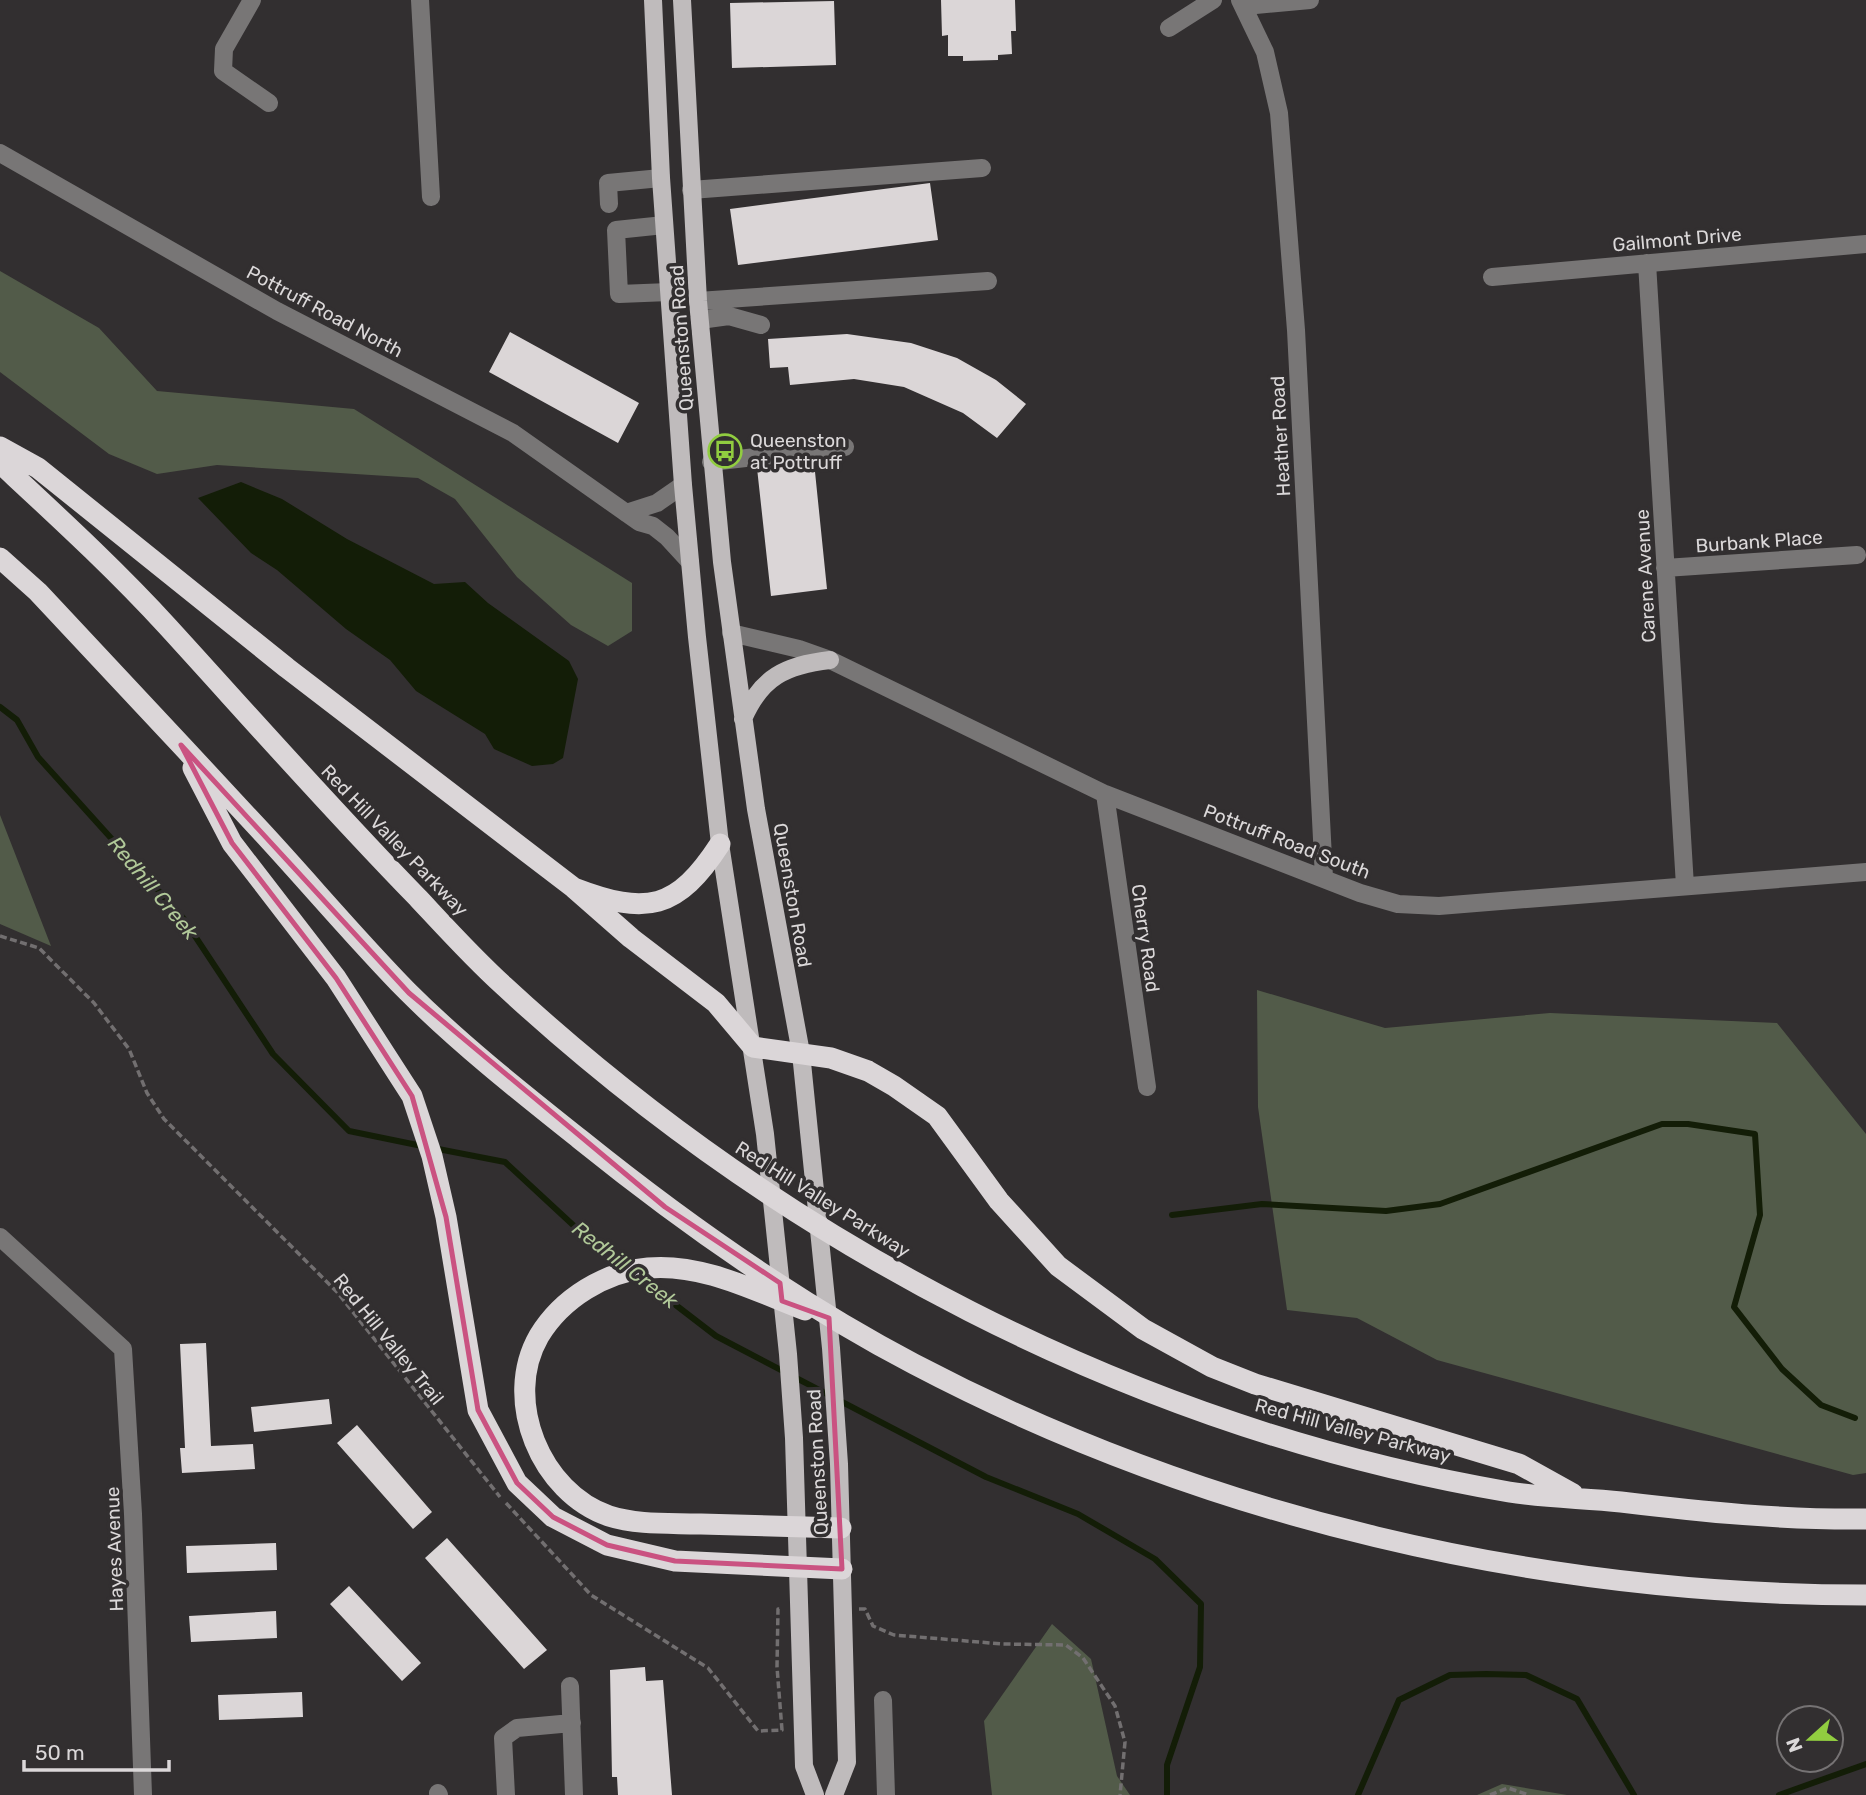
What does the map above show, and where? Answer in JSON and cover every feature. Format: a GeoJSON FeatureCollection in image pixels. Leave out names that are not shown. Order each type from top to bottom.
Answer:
{"type":"FeatureCollection","features":[{"type":"Feature","properties":{"kind":"highway"},"geometry":{"type":"LineString","coordinates":[[0,447],[38,468],[288,668],[574,888],[631,938],[716,1003],[753,1047],[831,1058],[868,1071],[937,1116],[1023,1230],[1058,1266],[1143,1329],[1212,1367],[1255,1384],[1519,1464],[1580,1498]]}},
{"type":"Feature","properties":{"kind":"highway","name":"Red Hill Valley Parkway"},"geometry":{"type":"LineString","coordinates":[[0,463],[156,615],[329,806],[500,983],[587,1060],[676,1131],[811,1222],[937,1296],[1074,1359],[1213,1414],[1310,1446],[1388,1466],[1514,1493],[1739,1516],[1866,1519]]}},
{"type":"Feature","properties":{"kind":"highway"},"geometry":{"type":"LineString","coordinates":[[0,558],[38,592],[181,744],[409,993],[534,1103],[664,1207],[840,1322],[913,1364],[1009,1410],[1195,1484],[1287,1513],[1456,1554],[1629,1583],[1778,1594],[1866,1595]]}},
{"type":"Feature","properties":{"kind":"highway"},"geometry":{"type":"LineString","coordinates":[[181,744],[232,844],[336,978],[412,1096],[432,1156],[446,1217],[478,1410],[517,1483],[553,1517],[607,1545],[675,1561],[842,1569]]}},
{"type":"Feature","properties":{"kind":"highway"},"geometry":{"type":"LineString","coordinates":[[574,888],[604,899],[627,903],[643,904],[664,899],[698,877],[720,844]]}},
{"type":"Feature","properties":{"kind":"highway"},"geometry":{"type":"LineString","coordinates":[[840,1322],[704,1272],[670,1268],[622,1272],[585,1289],[539,1336],[527,1378],[530,1427],[551,1473],[576,1497],[608,1516],[658,1523],[841,1528]]}},
{"type":"Feature","properties":{"kind":"main road","name":"Queenston Road"},"geometry":{"type":"LineString","coordinates":[[653,0],[661,178],[682,485],[720,844],[765,1134],[794,1438],[804,1766],[815,1795]]}},
{"type":"Feature","properties":{"kind":"main road","name":"Queenston Road"},"geometry":{"type":"LineString","coordinates":[[682,0],[691,190],[711,462],[743,719],[801,1053],[813,1156],[839,1464],[847,1762],[834,1795]]}},
{"type":"Feature","properties":{"kind":"main road"},"geometry":{"type":"LineString","coordinates":[[743,719],[752,698],[772,678],[798,665],[831,660]]}},
{"type":"Feature","properties":{"kind":"street"},"geometry":{"type":"LineString","coordinates":[[252,0],[224,49],[223,71],[270,103]]}},
{"type":"Feature","properties":{"kind":"street"},"geometry":{"type":"LineString","coordinates":[[420,0],[431,197]]}},
{"type":"Feature","properties":{"kind":"street"},"geometry":{"type":"LineString","coordinates":[[1169,28],[1213,0]]}},
{"type":"Feature","properties":{"kind":"street"},"geometry":{"type":"LineString","coordinates":[[1242,3],[1310,0]]}},
{"type":"Feature","properties":{"kind":"street","name":"Heather Road"},"geometry":{"type":"LineString","coordinates":[[1242,3],[1265,52],[1279,113],[1296,330],[1324,877]]}},
{"type":"Feature","properties":{"kind":"street","name":"Pottruff Road North"},"geometry":{"type":"LineString","coordinates":[[0,153],[278,311],[513,433],[639,522],[653,526],[690,562]]}},
{"type":"Feature","properties":{"kind":"street"},"geometry":{"type":"LineString","coordinates":[[691,190],[982,168]]}},
{"type":"Feature","properties":{"kind":"street"},"geometry":{"type":"LineString","coordinates":[[609,204],[608,183],[661,178]]}},
{"type":"Feature","properties":{"kind":"street"},"geometry":{"type":"LineString","coordinates":[[664,225],[615,230],[619,294],[669,292]]}},
{"type":"Feature","properties":{"kind":"street","name":"Gailmont Drive"},"geometry":{"type":"LineString","coordinates":[[1492,277],[1866,244]]}},
{"type":"Feature","properties":{"kind":"street","name":"Carene Avenue"},"geometry":{"type":"LineString","coordinates":[[1647,263],[1685,886]]}},
{"type":"Feature","properties":{"kind":"street"},"geometry":{"type":"LineString","coordinates":[[698,301],[988,281]]}},
{"type":"Feature","properties":{"kind":"street"},"geometry":{"type":"LineString","coordinates":[[700,320],[729,316],[761,325]]}},
{"type":"Feature","properties":{"kind":"street"},"geometry":{"type":"LineString","coordinates":[[711,462],[845,447]]}},
{"type":"Feature","properties":{"kind":"street"},"geometry":{"type":"LineString","coordinates":[[626,513],[657,503],[682,485]]}},
{"type":"Feature","properties":{"kind":"street","name":"Burbank Place"},"geometry":{"type":"LineString","coordinates":[[1665,568],[1857,555]]}},
{"type":"Feature","properties":{"kind":"street","name":"Pottruff Road South"},"geometry":{"type":"LineString","coordinates":[[731,633],[799,649],[831,660],[1105,794],[1360,893],[1398,904],[1439,906],[1866,872]]}},
{"type":"Feature","properties":{"kind":"street","name":"Cherry Road"},"geometry":{"type":"LineString","coordinates":[[1105,794],[1147,1087]]}},
{"type":"Feature","properties":{"kind":"street","name":"Hayes Avenue"},"geometry":{"type":"LineString","coordinates":[[0,1237],[115,1339],[123,1349],[126,1359],[144,1762],[143,1795]]}},
{"type":"Feature","properties":{"kind":"street"},"geometry":{"type":"LineString","coordinates":[[570,1686],[574,1795]]}},
{"type":"Feature","properties":{"kind":"street"},"geometry":{"type":"LineString","coordinates":[[883,1700],[886,1795]]}},
{"type":"Feature","properties":{"kind":"street"},"geometry":{"type":"LineString","coordinates":[[506,1795],[503,1738],[517,1728],[572,1723]]}},
{"type":"Feature","properties":{"kind":"path","name":"Red Hill Valley Trail"},"geometry":{"type":"LineString","coordinates":[[0,936],[39,948],[94,1003],[129,1049],[147,1093],[164,1119],[337,1292],[485,1480],[592,1595],[708,1668],[758,1731],[782,1730]]}},
{"type":"Feature","properties":{"kind":"path"},"geometry":{"type":"LineString","coordinates":[[894,1635],[1003,1644],[1066,1645],[1083,1658],[1115,1706],[1125,1742],[1120,1795]]}},
{"type":"Feature","properties":{"kind":"path"},"geometry":{"type":"LineString","coordinates":[[1490,1795],[1508,1788],[1529,1795]]}},
{"type":"Feature","properties":{"kind":"highlighted area"},"geometry":{"type":"Polygon","coordinates":[[[181,745],[409,993],[665,1207],[780,1283],[782,1301],[829,1318],[842,1569],[675,1561],[607,1545],[553,1517],[517,1483],[478,1410],[446,1217],[412,1096],[336,978],[232,843],[181,745]]]}},
{"type":"Feature","properties":{"kind":"shaded area"},"geometry":{"type":"Polygon","coordinates":[[[0,271],[99,328],[157,391],[354,409],[632,583],[632,631],[608,646],[571,625],[517,577],[455,499],[418,478],[217,465],[157,474],[109,454],[0,372],[0,271]]]}},
{"type":"Feature","properties":{"kind":"shaded area"},"geometry":{"type":"Polygon","coordinates":[[[241,482],[282,499],[347,539],[434,584],[465,582],[488,603],[569,661],[578,679],[563,758],[553,764],[532,766],[494,749],[485,734],[416,691],[390,660],[346,629],[277,570],[251,553],[198,498],[241,482]]]}},
{"type":"Feature","properties":{"kind":"shaded area"},"geometry":{"type":"Polygon","coordinates":[[[0,815],[51,946],[0,924],[0,815]]]}},
{"type":"Feature","properties":{"kind":"shaded area"},"geometry":{"type":"Polygon","coordinates":[[[1257,990],[1385,1028],[1550,1013],[1777,1023],[1866,1134],[1866,1473],[1853,1475],[1437,1360],[1357,1318],[1287,1310],[1258,1107],[1257,990]]]}},
{"type":"Feature","properties":{"kind":"shaded area"},"geometry":{"type":"Polygon","coordinates":[[[1052,1624],[1091,1659],[1117,1776],[1130,1795],[992,1795],[984,1721],[1052,1624]]]}},
{"type":"Feature","properties":{"kind":"shaded area"},"geometry":{"type":"Polygon","coordinates":[[[1502,1784],[1567,1795],[1477,1795],[1502,1784]]]}},
{"type":"Feature","properties":{"kind":"building"},"geometry":{"type":"Polygon","coordinates":[[[941,0],[1015,0],[1016,31],[1011,31],[1012,54],[998,55],[998,60],[963,61],[963,56],[948,56],[948,35],[942,36],[941,0]]]}},
{"type":"Feature","properties":{"kind":"building"},"geometry":{"type":"Polygon","coordinates":[[[834,1],[836,65],[732,68],[730,3],[834,1]]]}},
{"type":"Feature","properties":{"kind":"building"},"geometry":{"type":"Polygon","coordinates":[[[930,183],[938,240],[738,265],[730,209],[930,183]]]}},
{"type":"Feature","properties":{"kind":"building"},"geometry":{"type":"Polygon","coordinates":[[[510,332],[639,403],[618,443],[489,372],[510,332]]]}},
{"type":"Feature","properties":{"kind":"building"},"geometry":{"type":"Polygon","coordinates":[[[847,334],[911,343],[957,358],[996,380],[1026,404],[997,438],[963,413],[904,387],[854,379],[790,385],[788,367],[770,368],[768,339],[847,334]]]}},
{"type":"Feature","properties":{"kind":"building"},"geometry":{"type":"Polygon","coordinates":[[[814,462],[827,589],[771,596],[757,468],[814,462]]]}},
{"type":"Feature","properties":{"kind":"building"},"geometry":{"type":"Polygon","coordinates":[[[206,1343],[211,1446],[253,1444],[255,1469],[182,1473],[180,1448],[185,1448],[180,1344],[206,1343]]]}},
{"type":"Feature","properties":{"kind":"building"},"geometry":{"type":"Polygon","coordinates":[[[329,1399],[332,1424],[254,1432],[251,1407],[329,1399]]]}},
{"type":"Feature","properties":{"kind":"building"},"geometry":{"type":"Polygon","coordinates":[[[357,1425],[432,1512],[413,1529],[337,1443],[357,1425]]]}},
{"type":"Feature","properties":{"kind":"building"},"geometry":{"type":"Polygon","coordinates":[[[447,1538],[547,1650],[524,1669],[425,1558],[447,1538]]]}},
{"type":"Feature","properties":{"kind":"building"},"geometry":{"type":"Polygon","coordinates":[[[276,1543],[277,1570],[187,1573],[186,1546],[276,1543]]]}},
{"type":"Feature","properties":{"kind":"building"},"geometry":{"type":"Polygon","coordinates":[[[349,1586],[421,1663],[402,1681],[330,1604],[349,1586]]]}},
{"type":"Feature","properties":{"kind":"building"},"geometry":{"type":"Polygon","coordinates":[[[276,1611],[277,1638],[191,1642],[189,1616],[276,1611]]]}},
{"type":"Feature","properties":{"kind":"building"},"geometry":{"type":"Polygon","coordinates":[[[645,1667],[646,1681],[663,1680],[672,1795],[618,1795],[617,1777],[612,1777],[610,1670],[645,1667]]]}},
{"type":"Feature","properties":{"kind":"building"},"geometry":{"type":"Polygon","coordinates":[[[302,1692],[303,1717],[219,1720],[218,1695],[302,1692]]]}},
{"type":"Feature","properties":{"kind":"waterway","name":"Redhill Creek"},"geometry":{"type":"LineString","coordinates":[[0,707],[17,720],[38,757],[183,918],[273,1054],[349,1131],[422,1146]]}},
{"type":"Feature","properties":{"kind":"waterway"},"geometry":{"type":"LineString","coordinates":[[1172,1215],[1262,1204],[1386,1211],[1440,1204],[1662,1124],[1688,1124],[1755,1134],[1760,1215],[1734,1307],[1782,1369],[1821,1405],[1855,1418]]}},
{"type":"Feature","properties":{"kind":"waterway","name":"Redhill Creek"},"geometry":{"type":"LineString","coordinates":[[433,1148],[505,1162],[586,1237],[626,1268]]}},
{"type":"Feature","properties":{"kind":"waterway","name":"Redhill Creek"},"geometry":{"type":"LineString","coordinates":[[638,1276],[716,1336],[986,1477],[1078,1514],[1155,1559],[1201,1604],[1200,1667],[1167,1765],[1167,1795]]}},
{"type":"Feature","properties":{"kind":"waterway","name":"Redhill Creek"},"geometry":{"type":"LineString","coordinates":[[1358,1795],[1399,1700],[1450,1675],[1486,1674],[1526,1675],[1577,1699],[1634,1795]]}},
{"type":"Feature","properties":{"kind":"waterway","name":"Redhill Creek"},"geometry":{"type":"LineString","coordinates":[[1779,1795],[1866,1764]]}},
{"type":"Feature","properties":{"kind":"place","name":"Queenston at Pottruff"},"geometry":{"type":"Point","coordinates":[725,451]}}]}
